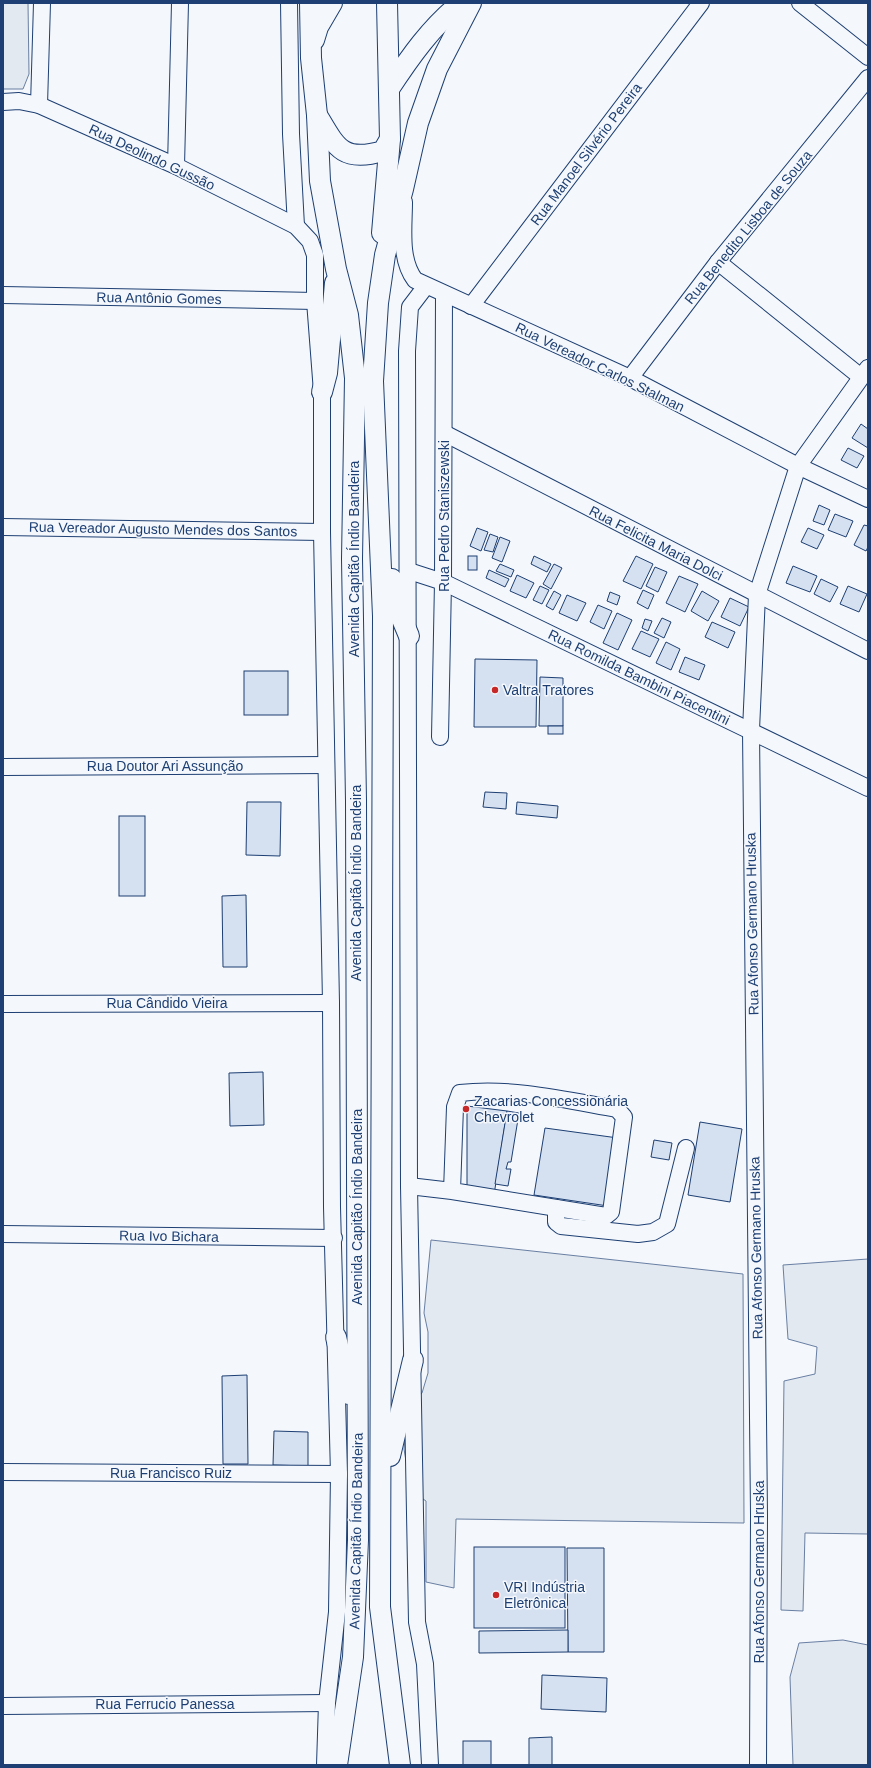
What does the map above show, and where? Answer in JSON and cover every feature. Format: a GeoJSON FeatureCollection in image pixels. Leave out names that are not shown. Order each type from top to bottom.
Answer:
{"type":"FeatureCollection","features":[{"type":"Feature","properties":{"kind":"main road","name":"Avenida Capitão Índio Bandeira"},"geometry":{"type":"LineString","coordinates":[[310,3],[310,58],[316,115],[320,181],[336,269],[364,380],[378,503],[383,616],[380,1606],[400,1765]]}},
{"type":"Feature","properties":{"kind":"main road"},"geometry":{"type":"LineString","coordinates":[[310,58],[318,27],[332,3]]}},
{"type":"Feature","properties":{"kind":"main road"},"geometry":{"type":"LineString","coordinates":[[385,255],[382,238],[390,139],[387,3]]}},
{"type":"Feature","properties":{"kind":"main road"},"geometry":{"type":"LineString","coordinates":[[389,89],[411,54],[445,16],[461,3]]}},
{"type":"Feature","properties":{"kind":"main road"},"geometry":{"type":"LineString","coordinates":[[364,380],[385,255],[403,189],[418,123],[437,69],[471,3]]}},
{"type":"Feature","properties":{"kind":"main road"},"geometry":{"type":"LineString","coordinates":[[316,115],[334,144],[342,151],[365,155],[383,150],[390,139]]}},
{"type":"Feature","properties":{"kind":"main road"},"geometry":{"type":"LineString","coordinates":[[322,392],[327,373],[336,269]]}},
{"type":"Feature","properties":{"kind":"main road","name":"Avenida Capitão Índio Bandeira"},"geometry":{"type":"LineString","coordinates":[[337,1765],[353,1657],[358,1540],[356,809],[352,559],[364,380]]}},
{"type":"Feature","properties":{"kind":"main road"},"geometry":{"type":"LineString","coordinates":[[378,503],[396,604],[409,636]]}},
{"type":"Feature","properties":{"kind":"main road"},"geometry":{"type":"LineString","coordinates":[[336,1337],[358,1433]]}},
{"type":"Feature","properties":{"kind":"main road"},"geometry":{"type":"LineString","coordinates":[[381,1495],[413,1360]]}},
{"type":"Feature","properties":{"kind":"street"},"geometry":{"type":"LineString","coordinates":[[39,105],[41,88],[42,3]]}},
{"type":"Feature","properties":{"kind":"street"},"geometry":{"type":"LineString","coordinates":[[176,166],[180,3]]}},
{"type":"Feature","properties":{"kind":"street"},"geometry":{"type":"LineString","coordinates":[[289,3],[291,134],[296,226],[310,241],[315,255],[315,301],[322,392],[322,532],[331,1003],[332,1199],[339,1474],[337,1612],[327,1703],[325,1765]]}},
{"type":"Feature","properties":{"kind":"street","name":"Rua Manoel Silvério Pereira"},"geometry":{"type":"LineString","coordinates":[[471,306],[701,3]]}},
{"type":"Feature","properties":{"kind":"street"},"geometry":{"type":"LineString","coordinates":[[800,3],[868,57]]}},
{"type":"Feature","properties":{"kind":"street","name":"Rua Benedito Lisboa de Souza"},"geometry":{"type":"LineString","coordinates":[[630,378],[718,262],[868,78]]}},
{"type":"Feature","properties":{"kind":"street","name":"Rua Deolindo Gussão"},"geometry":{"type":"LineString","coordinates":[[3,102],[19,101],[39,105],[176,166],[296,226]]}},
{"type":"Feature","properties":{"kind":"street","name":"Rua Vereador Carlos Stalman"},"geometry":{"type":"LineString","coordinates":[[403,189],[405,260],[408,271],[415,280],[630,378],[798,466],[868,499]]}},
{"type":"Feature","properties":{"kind":"street"},"geometry":{"type":"LineString","coordinates":[[718,262],[864,373]]}},
{"type":"Feature","properties":{"kind":"street"},"geometry":{"type":"LineString","coordinates":[[426,286],[410,307],[408,344],[409,1186],[417,1622],[425,1664],[430,1765]]}},
{"type":"Feature","properties":{"kind":"street","name":"Rua Pedro Staniszewski"},"geometry":{"type":"LineString","coordinates":[[440,738],[444,582],[444,294]]}},
{"type":"Feature","properties":{"kind":"street","name":"Rua Antônio Gomes"},"geometry":{"type":"LineString","coordinates":[[3,295],[315,301]]}},
{"type":"Feature","properties":{"kind":"street","name":"Rua Afonso Germano Hruska"},"geometry":{"type":"LineString","coordinates":[[758,1765],[759,1515],[751,730],[757,595],[798,466],[864,373]]}},
{"type":"Feature","properties":{"kind":"street","name":"Rua Felicita Maria Dolci"},"geometry":{"type":"LineString","coordinates":[[444,433],[868,651]]}},
{"type":"Feature","properties":{"kind":"street","name":"Rua Vereador Augusto Mendes dos Santos"},"geometry":{"type":"LineString","coordinates":[[3,527],[322,532]]}},
{"type":"Feature","properties":{"kind":"street","name":"Rua Romilda Bambini Piacentini"},"geometry":{"type":"LineString","coordinates":[[408,571],[444,582],[868,788]]}},
{"type":"Feature","properties":{"kind":"street","name":"Rua Doutor Ari Assunção"},"geometry":{"type":"LineString","coordinates":[[3,767],[326,765]]}},
{"type":"Feature","properties":{"kind":"street","name":"Rua Cândido Vieira"},"geometry":{"type":"LineString","coordinates":[[3,1004],[331,1003]]}},
{"type":"Feature","properties":{"kind":"street"},"geometry":{"type":"LineString","coordinates":[[409,1186],[452,1191],[606,1216],[611,1212],[624,1118],[617,1109],[536,1095],[476,1091],[460,1093],[455,1107],[452,1191]]}},
{"type":"Feature","properties":{"kind":"street"},"geometry":{"type":"LineString","coordinates":[[556,1208],[556,1222],[561,1226],[638,1234],[653,1232],[667,1224],[686,1148]]}},
{"type":"Feature","properties":{"kind":"street","name":"Rua Ivo Bichara"},"geometry":{"type":"LineString","coordinates":[[3,1234],[334,1238]]}},
{"type":"Feature","properties":{"kind":"street","name":"Rua Francisco Ruiz"},"geometry":{"type":"LineString","coordinates":[[3,1472],[339,1474]]}},
{"type":"Feature","properties":{"kind":"street","name":"Rua Ferrucio Panessa"},"geometry":{"type":"LineString","coordinates":[[3,1706],[327,1703]]}},
{"type":"Feature","properties":{"kind":"shaded area"},"geometry":{"type":"Polygon","coordinates":[[[3,3],[28,3],[29,74],[23,89],[3,89],[3,3]]]}},
{"type":"Feature","properties":{"kind":"shaded area"},"geometry":{"type":"Polygon","coordinates":[[[431,1240],[743,1274],[744,1523],[456,1519],[454,1588],[426,1582],[426,1501],[411,1491],[404,1449],[408,1408],[422,1393],[428,1373],[428,1332],[424,1313],[431,1240]]]}},
{"type":"Feature","properties":{"kind":"shaded area"},"geometry":{"type":"Polygon","coordinates":[[[868,1259],[868,1534],[805,1533],[803,1611],[781,1610],[784,1381],[815,1374],[817,1347],[788,1339],[783,1265],[868,1259]]]}},
{"type":"Feature","properties":{"kind":"shaded area"},"geometry":{"type":"Polygon","coordinates":[[[843,1640],[868,1645],[868,1765],[793,1765],[790,1677],[799,1643],[843,1640]]]}},
{"type":"Feature","properties":{"kind":"building"},"geometry":{"type":"Polygon","coordinates":[[[861,424],[868,429],[868,448],[852,438],[861,424]]]}},
{"type":"Feature","properties":{"kind":"building"},"geometry":{"type":"Polygon","coordinates":[[[848,448],[864,456],[857,468],[841,460],[848,448]]]}},
{"type":"Feature","properties":{"kind":"building"},"geometry":{"type":"Polygon","coordinates":[[[819,505],[830,510],[824,525],[813,521],[819,505]]]}},
{"type":"Feature","properties":{"kind":"building"},"geometry":{"type":"Polygon","coordinates":[[[835,514],[853,521],[846,537],[828,530],[835,514]]]}},
{"type":"Feature","properties":{"kind":"building"},"geometry":{"type":"Polygon","coordinates":[[[864,525],[868,526],[868,547],[866,551],[854,545],[864,525]]]}},
{"type":"Feature","properties":{"kind":"building"},"geometry":{"type":"Polygon","coordinates":[[[477,528],[488,532],[481,551],[470,546],[477,528]]]}},
{"type":"Feature","properties":{"kind":"building"},"geometry":{"type":"Polygon","coordinates":[[[808,528],[824,535],[817,549],[801,542],[808,528]]]}},
{"type":"Feature","properties":{"kind":"building"},"geometry":{"type":"Polygon","coordinates":[[[490,534],[498,537],[493,552],[484,550],[490,534]]]}},
{"type":"Feature","properties":{"kind":"building"},"geometry":{"type":"Polygon","coordinates":[[[500,537],[510,541],[502,562],[492,558],[500,537]]]}},
{"type":"Feature","properties":{"kind":"building"},"geometry":{"type":"Polygon","coordinates":[[[468,556],[477,556],[477,570],[468,570],[468,556]]]}},
{"type":"Feature","properties":{"kind":"building"},"geometry":{"type":"Polygon","coordinates":[[[534,556],[551,564],[547,572],[531,564],[534,556]]]}},
{"type":"Feature","properties":{"kind":"building"},"geometry":{"type":"Polygon","coordinates":[[[636,556],[653,564],[641,589],[623,581],[636,556]]]}},
{"type":"Feature","properties":{"kind":"building"},"geometry":{"type":"Polygon","coordinates":[[[500,564],[514,570],[511,577],[496,571],[500,564]]]}},
{"type":"Feature","properties":{"kind":"building"},"geometry":{"type":"Polygon","coordinates":[[[554,564],[562,568],[551,589],[543,584],[554,564]]]}},
{"type":"Feature","properties":{"kind":"building"},"geometry":{"type":"Polygon","coordinates":[[[793,566],[817,576],[810,592],[786,583],[793,566]]]}},
{"type":"Feature","properties":{"kind":"building"},"geometry":{"type":"Polygon","coordinates":[[[655,567],[667,572],[658,592],[646,586],[655,567]]]}},
{"type":"Feature","properties":{"kind":"building"},"geometry":{"type":"Polygon","coordinates":[[[489,570],[509,579],[505,587],[486,578],[489,570]]]}},
{"type":"Feature","properties":{"kind":"building"},"geometry":{"type":"Polygon","coordinates":[[[517,575],[534,583],[526,598],[510,591],[517,575]]]}},
{"type":"Feature","properties":{"kind":"building"},"geometry":{"type":"Polygon","coordinates":[[[679,576],[698,584],[685,612],[666,603],[679,576]]]}},
{"type":"Feature","properties":{"kind":"building"},"geometry":{"type":"Polygon","coordinates":[[[821,579],[838,587],[830,602],[814,594],[821,579]]]}},
{"type":"Feature","properties":{"kind":"building"},"geometry":{"type":"Polygon","coordinates":[[[540,586],[549,590],[542,604],[533,600],[540,586]]]}},
{"type":"Feature","properties":{"kind":"building"},"geometry":{"type":"Polygon","coordinates":[[[848,586],[867,594],[859,612],[840,604],[848,586]]]}},
{"type":"Feature","properties":{"kind":"building"},"geometry":{"type":"Polygon","coordinates":[[[643,590],[654,595],[648,609],[637,603],[643,590]]]}},
{"type":"Feature","properties":{"kind":"building"},"geometry":{"type":"Polygon","coordinates":[[[554,591],[561,595],[553,610],[546,606],[554,591]]]}},
{"type":"Feature","properties":{"kind":"building"},"geometry":{"type":"Polygon","coordinates":[[[702,591],[719,601],[708,621],[691,611],[702,591]]]}},
{"type":"Feature","properties":{"kind":"building"},"geometry":{"type":"Polygon","coordinates":[[[610,592],[620,596],[617,605],[607,601],[610,592]]]}},
{"type":"Feature","properties":{"kind":"building"},"geometry":{"type":"Polygon","coordinates":[[[567,595],[586,603],[577,621],[559,613],[567,595]]]}},
{"type":"Feature","properties":{"kind":"building"},"geometry":{"type":"Polygon","coordinates":[[[730,598],[749,607],[740,626],[721,617],[730,598]]]}},
{"type":"Feature","properties":{"kind":"building"},"geometry":{"type":"Polygon","coordinates":[[[598,605],[612,611],[604,629],[590,622],[598,605]]]}},
{"type":"Feature","properties":{"kind":"building"},"geometry":{"type":"Polygon","coordinates":[[[617,613],[632,620],[618,650],[603,643],[617,613]]]}},
{"type":"Feature","properties":{"kind":"building"},"geometry":{"type":"Polygon","coordinates":[[[662,618],[671,622],[664,638],[654,633],[662,618]]]}},
{"type":"Feature","properties":{"kind":"building"},"geometry":{"type":"Polygon","coordinates":[[[645,619],[652,621],[648,631],[642,628],[645,619]]]}},
{"type":"Feature","properties":{"kind":"building"},"geometry":{"type":"Polygon","coordinates":[[[712,622],[735,632],[728,648],[705,637],[712,622]]]}},
{"type":"Feature","properties":{"kind":"building"},"geometry":{"type":"Polygon","coordinates":[[[641,631],[659,639],[650,657],[632,649],[641,631]]]}},
{"type":"Feature","properties":{"kind":"building"},"geometry":{"type":"Polygon","coordinates":[[[666,642],[680,649],[671,670],[656,663],[666,642]]]}},
{"type":"Feature","properties":{"kind":"building"},"geometry":{"type":"Polygon","coordinates":[[[685,657],[705,665],[699,680],[679,672],[685,657]]]}},
{"type":"Feature","properties":{"kind":"building"},"geometry":{"type":"Polygon","coordinates":[[[475,659],[537,660],[536,727],[474,727],[475,659]]]}},
{"type":"Feature","properties":{"kind":"building"},"geometry":{"type":"Polygon","coordinates":[[[244,671],[288,671],[288,715],[244,715],[244,671]]]}},
{"type":"Feature","properties":{"kind":"building"},"geometry":{"type":"Polygon","coordinates":[[[540,677],[563,678],[563,726],[539,726],[540,677]]]}},
{"type":"Feature","properties":{"kind":"building"},"geometry":{"type":"Polygon","coordinates":[[[548,726],[563,726],[563,734],[548,734],[548,726]]]}},
{"type":"Feature","properties":{"kind":"building"},"geometry":{"type":"Polygon","coordinates":[[[485,792],[507,793],[506,809],[483,807],[485,792]]]}},
{"type":"Feature","properties":{"kind":"building"},"geometry":{"type":"Polygon","coordinates":[[[247,802],[281,802],[280,856],[246,855],[247,802]]]}},
{"type":"Feature","properties":{"kind":"building"},"geometry":{"type":"Polygon","coordinates":[[[517,802],[558,806],[557,818],[516,814],[517,802]]]}},
{"type":"Feature","properties":{"kind":"building"},"geometry":{"type":"Polygon","coordinates":[[[119,816],[145,816],[145,896],[119,896],[119,816]]]}},
{"type":"Feature","properties":{"kind":"building"},"geometry":{"type":"Polygon","coordinates":[[[246,895],[247,967],[223,967],[222,896],[246,895]]]}},
{"type":"Feature","properties":{"kind":"building"},"geometry":{"type":"Polygon","coordinates":[[[263,1072],[264,1125],[230,1126],[229,1073],[263,1072]]]}},
{"type":"Feature","properties":{"kind":"building"},"geometry":{"type":"Polygon","coordinates":[[[467,1106],[507,1111],[494,1195],[467,1191],[467,1106]]]}},
{"type":"Feature","properties":{"kind":"building"},"geometry":{"type":"Polygon","coordinates":[[[507,1111],[519,1113],[511,1162],[508,1162],[506,1169],[511,1169],[508,1186],[495,1184],[507,1111]]]}},
{"type":"Feature","properties":{"kind":"building"},"geometry":{"type":"Polygon","coordinates":[[[700,1122],[742,1129],[730,1202],[688,1195],[700,1122]]]}},
{"type":"Feature","properties":{"kind":"building"},"geometry":{"type":"Polygon","coordinates":[[[545,1128],[618,1138],[608,1206],[534,1195],[545,1128]]]}},
{"type":"Feature","properties":{"kind":"building"},"geometry":{"type":"Polygon","coordinates":[[[654,1140],[672,1143],[669,1160],[651,1157],[654,1140]]]}},
{"type":"Feature","properties":{"kind":"building"},"geometry":{"type":"Polygon","coordinates":[[[247,1375],[248,1464],[223,1464],[222,1376],[247,1375]]]}},
{"type":"Feature","properties":{"kind":"building"},"geometry":{"type":"Polygon","coordinates":[[[274,1431],[308,1432],[308,1466],[273,1465],[274,1431]]]}},
{"type":"Feature","properties":{"kind":"building"},"geometry":{"type":"Polygon","coordinates":[[[474,1547],[565,1547],[565,1628],[474,1628],[474,1547]]]}},
{"type":"Feature","properties":{"kind":"building"},"geometry":{"type":"Polygon","coordinates":[[[567,1548],[604,1548],[604,1652],[568,1652],[567,1548]]]}},
{"type":"Feature","properties":{"kind":"building"},"geometry":{"type":"Polygon","coordinates":[[[568,1630],[568,1652],[479,1653],[479,1631],[568,1630]]]}},
{"type":"Feature","properties":{"kind":"building"},"geometry":{"type":"Polygon","coordinates":[[[542,1675],[607,1678],[606,1712],[541,1709],[542,1675]]]}},
{"type":"Feature","properties":{"kind":"building"},"geometry":{"type":"Polygon","coordinates":[[[552,1737],[552,1765],[529,1765],[529,1738],[552,1737]]]}},
{"type":"Feature","properties":{"kind":"building"},"geometry":{"type":"Polygon","coordinates":[[[463,1741],[491,1741],[491,1765],[463,1765],[463,1741]]]}},
{"type":"Feature","properties":{"kind":"place","name":"Valtra Tratores"},"geometry":{"type":"Point","coordinates":[495,690]}},
{"type":"Feature","properties":{"kind":"place","name":"Zacarias Concessionária Chevrolet"},"geometry":{"type":"Point","coordinates":[466,1109]}},
{"type":"Feature","properties":{"kind":"place","name":"VRI Indústria Eletrônica"},"geometry":{"type":"Point","coordinates":[496,1595]}}]}
